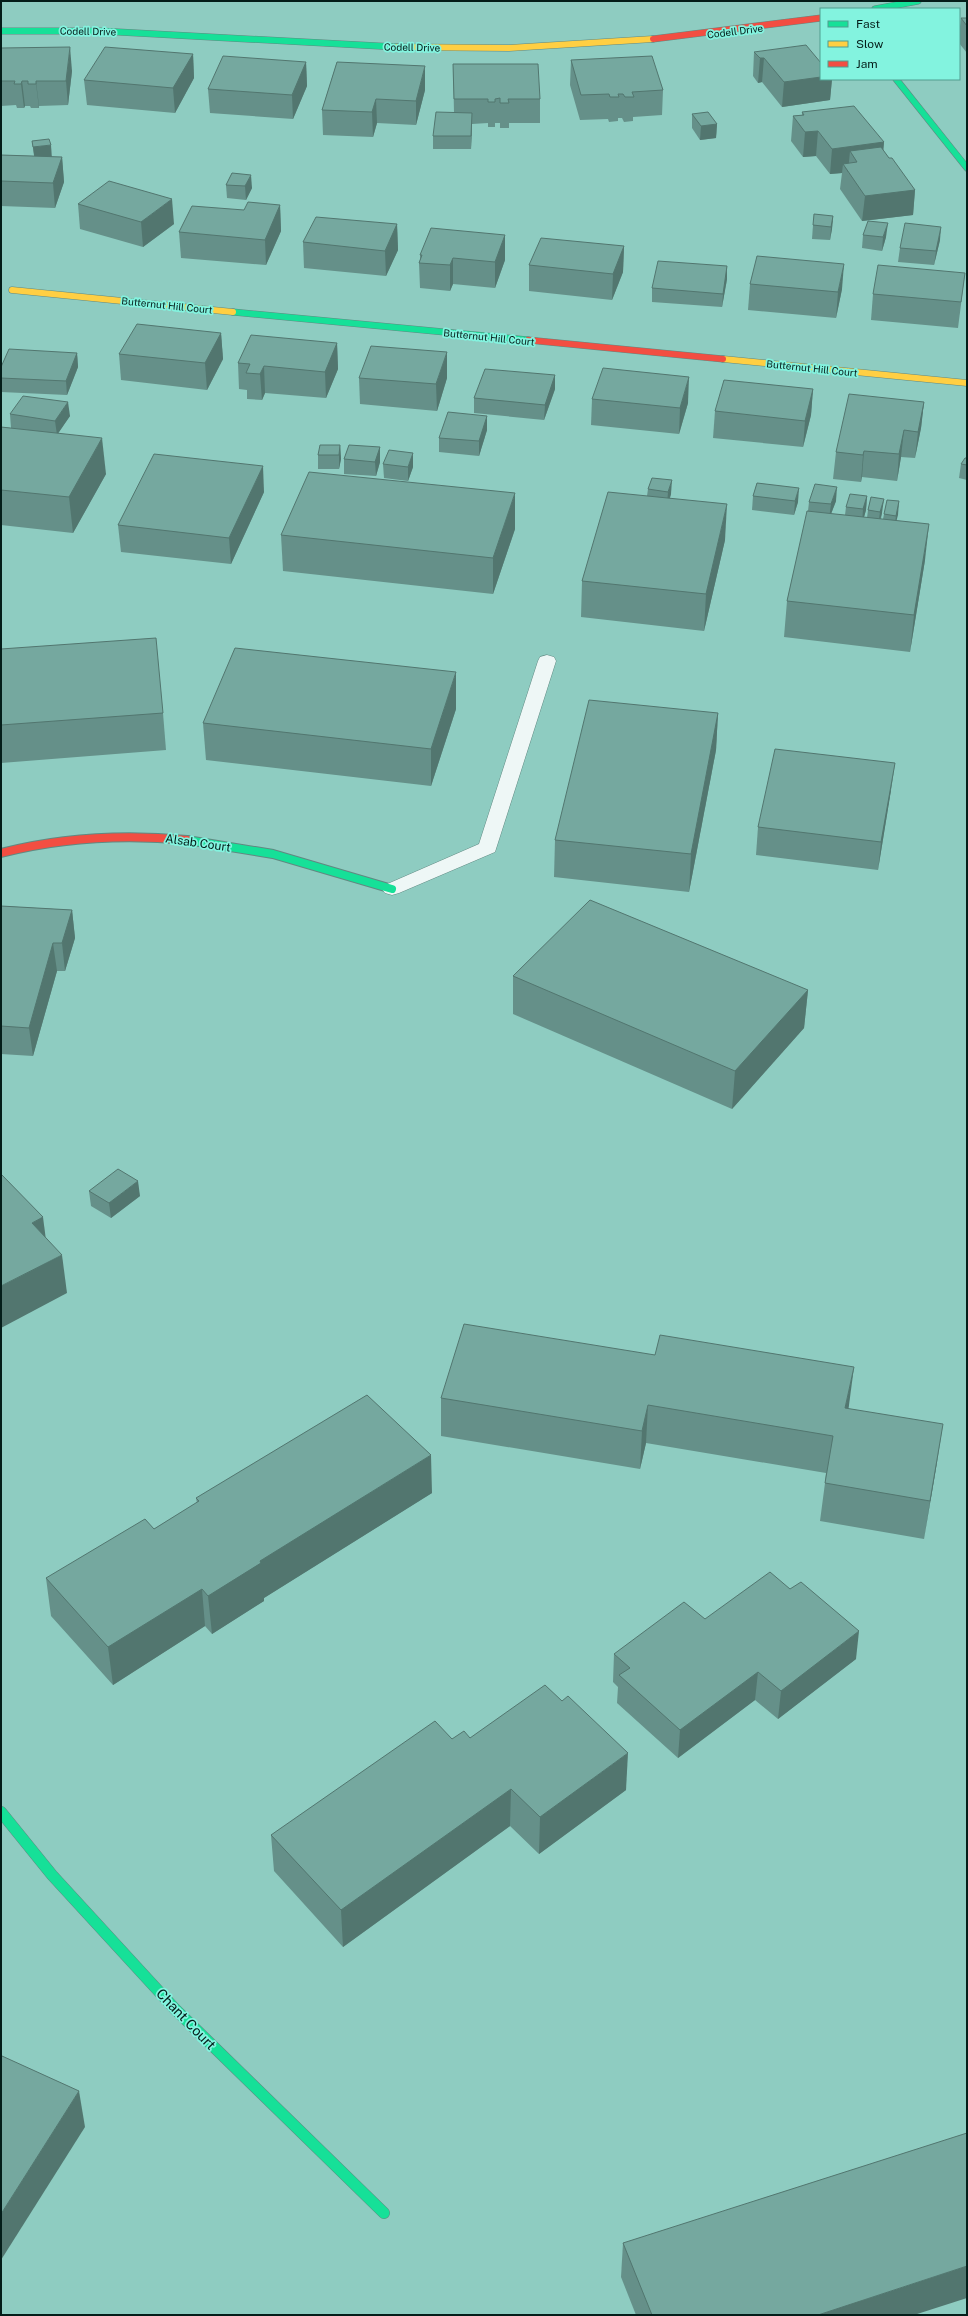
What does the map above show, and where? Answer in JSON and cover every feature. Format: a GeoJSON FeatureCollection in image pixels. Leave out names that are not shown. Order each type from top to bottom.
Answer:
{"type":"FeatureCollection","features":[{"type":"Feature","properties":{"kind":"street"},"geometry":{"type":"LineString","coordinates":[[880,8],[914,1]]}},
{"type":"Feature","properties":{"kind":"street","name":"Codell Drive"},"geometry":{"type":"LineString","coordinates":[[1,32],[98,31],[295,43],[409,48],[505,48],[677,38],[820,18]]}},
{"type":"Feature","properties":{"kind":"street"},"geometry":{"type":"LineString","coordinates":[[897,80],[967,168]]}},
{"type":"Feature","properties":{"kind":"street","name":"Butternut Hill Court"},"geometry":{"type":"LineString","coordinates":[[12,290],[967,383]]}},
{"type":"Feature","properties":{"kind":"street","name":"Alsab Court"},"geometry":{"type":"LineString","coordinates":[[1,853],[18,847],[82,836],[170,838],[273,854],[392,889]]}},
{"type":"Feature","properties":{"kind":"street","name":"Chant Court"},"geometry":{"type":"LineString","coordinates":[[1,1812],[52,1875],[175,2009],[384,2213]]}},
{"type":"Feature","properties":{"kind":"lane"},"geometry":{"type":"LineString","coordinates":[[392,889],[488,848],[547,661]]}},
{"type":"Feature","properties":{"kind":"building"},"geometry":{"type":"Polygon","coordinates":[[[961,18],[967,18],[967,26],[961,18]]]}},
{"type":"Feature","properties":{"kind":"building"},"geometry":{"type":"Polygon","coordinates":[[[806,45],[820,62],[820,77],[784,82],[764,58],[760,58],[754,52],[806,45]]]}},
{"type":"Feature","properties":{"kind":"building"},"geometry":{"type":"Polygon","coordinates":[[[70,47],[66,81],[36,81],[36,84],[28,84],[28,81],[22,81],[21,84],[14,84],[15,81],[1,81],[1,48],[70,47]]]}},
{"type":"Feature","properties":{"kind":"building"},"geometry":{"type":"Polygon","coordinates":[[[105,47],[193,54],[173,88],[84,80],[105,47]]]}},
{"type":"Feature","properties":{"kind":"building"},"geometry":{"type":"Polygon","coordinates":[[[223,56],[306,62],[292,95],[208,89],[223,56]]]}},
{"type":"Feature","properties":{"kind":"building"},"geometry":{"type":"Polygon","coordinates":[[[652,56],[663,90],[632,92],[634,97],[625,97],[623,94],[618,94],[619,97],[610,97],[609,94],[581,95],[571,60],[652,56]]]}},
{"type":"Feature","properties":{"kind":"building"},"geometry":{"type":"Polygon","coordinates":[[[337,62],[425,66],[416,101],[376,99],[372,112],[322,110],[337,62]]]}},
{"type":"Feature","properties":{"kind":"building"},"geometry":{"type":"Polygon","coordinates":[[[453,64],[538,64],[540,99],[508,99],[509,103],[500,103],[500,98],[495,99],[495,102],[488,102],[488,99],[454,99],[453,64]]]}},
{"type":"Feature","properties":{"kind":"building"},"geometry":{"type":"Polygon","coordinates":[[[854,106],[884,142],[832,149],[818,131],[805,132],[793,116],[804,115],[802,112],[854,106]]]}},
{"type":"Feature","properties":{"kind":"building"},"geometry":{"type":"Polygon","coordinates":[[[436,112],[472,113],[471,136],[433,136],[436,112]]]}},
{"type":"Feature","properties":{"kind":"building"},"geometry":{"type":"Polygon","coordinates":[[[708,112],[717,124],[701,126],[692,114],[708,112]]]}},
{"type":"Feature","properties":{"kind":"building"},"geometry":{"type":"Polygon","coordinates":[[[49,139],[51,145],[33,147],[32,141],[49,139]]]}},
{"type":"Feature","properties":{"kind":"building"},"geometry":{"type":"Polygon","coordinates":[[[881,147],[889,158],[892,158],[915,190],[865,196],[843,164],[857,162],[850,151],[881,147]]]}},
{"type":"Feature","properties":{"kind":"building"},"geometry":{"type":"Polygon","coordinates":[[[1,155],[62,157],[53,183],[1,181],[1,155]]]}},
{"type":"Feature","properties":{"kind":"building"},"geometry":{"type":"Polygon","coordinates":[[[232,173],[251,175],[245,186],[226,185],[232,173]]]}},
{"type":"Feature","properties":{"kind":"building"},"geometry":{"type":"Polygon","coordinates":[[[109,181],[172,199],[141,222],[78,204],[109,181]]]}},
{"type":"Feature","properties":{"kind":"building"},"geometry":{"type":"Polygon","coordinates":[[[248,202],[280,205],[265,240],[179,232],[192,206],[244,210],[248,202]]]}},
{"type":"Feature","properties":{"kind":"building"},"geometry":{"type":"Polygon","coordinates":[[[814,214],[833,216],[831,227],[813,225],[814,214]]]}},
{"type":"Feature","properties":{"kind":"building"},"geometry":{"type":"Polygon","coordinates":[[[316,217],[397,224],[385,251],[303,242],[316,217]]]}},
{"type":"Feature","properties":{"kind":"building"},"geometry":{"type":"Polygon","coordinates":[[[868,221],[888,223],[883,237],[863,235],[868,221]]]}},
{"type":"Feature","properties":{"kind":"building"},"geometry":{"type":"Polygon","coordinates":[[[905,223],[941,227],[936,251],[900,248],[905,223]]]}},
{"type":"Feature","properties":{"kind":"building"},"geometry":{"type":"Polygon","coordinates":[[[431,228],[505,235],[495,262],[453,258],[450,265],[419,263],[422,255],[420,255],[431,228]]]}},
{"type":"Feature","properties":{"kind":"building"},"geometry":{"type":"Polygon","coordinates":[[[541,238],[624,246],[613,274],[529,265],[541,238]]]}},
{"type":"Feature","properties":{"kind":"building"},"geometry":{"type":"Polygon","coordinates":[[[757,256],[844,264],[838,292],[750,284],[757,256]]]}},
{"type":"Feature","properties":{"kind":"building"},"geometry":{"type":"Polygon","coordinates":[[[658,261],[727,266],[723,294],[652,288],[658,261]]]}},
{"type":"Feature","properties":{"kind":"building"},"geometry":{"type":"Polygon","coordinates":[[[878,265],[965,273],[961,302],[873,294],[878,265]]]}},
{"type":"Feature","properties":{"kind":"building"},"geometry":{"type":"Polygon","coordinates":[[[137,324],[221,333],[205,363],[119,354],[137,324]]]}},
{"type":"Feature","properties":{"kind":"building"},"geometry":{"type":"Polygon","coordinates":[[[251,335],[337,343],[325,372],[264,366],[260,374],[246,373],[250,364],[238,363],[251,335]]]}},
{"type":"Feature","properties":{"kind":"building"},"geometry":{"type":"Polygon","coordinates":[[[371,346],[447,352],[436,384],[359,378],[371,346]]]}},
{"type":"Feature","properties":{"kind":"building"},"geometry":{"type":"Polygon","coordinates":[[[9,349],[77,353],[66,381],[1,378],[1,367],[9,349]]]}},
{"type":"Feature","properties":{"kind":"building"},"geometry":{"type":"Polygon","coordinates":[[[603,368],[689,377],[680,408],[592,399],[603,368]]]}},
{"type":"Feature","properties":{"kind":"building"},"geometry":{"type":"Polygon","coordinates":[[[485,369],[555,375],[545,405],[474,398],[485,369]]]}},
{"type":"Feature","properties":{"kind":"building"},"geometry":{"type":"Polygon","coordinates":[[[724,380],[813,389],[805,421],[715,411],[724,380]]]}},
{"type":"Feature","properties":{"kind":"building"},"geometry":{"type":"Polygon","coordinates":[[[849,394],[924,402],[918,432],[904,430],[899,454],[864,451],[863,455],[836,452],[849,394]]]}},
{"type":"Feature","properties":{"kind":"building"},"geometry":{"type":"Polygon","coordinates":[[[23,396],[68,402],[55,421],[10,414],[23,396]]]}},
{"type":"Feature","properties":{"kind":"building"},"geometry":{"type":"Polygon","coordinates":[[[448,412],[487,416],[479,441],[439,438],[448,412]]]}},
{"type":"Feature","properties":{"kind":"building"},"geometry":{"type":"Polygon","coordinates":[[[1,427],[102,438],[69,497],[1,490],[1,427]]]}},
{"type":"Feature","properties":{"kind":"building"},"geometry":{"type":"Polygon","coordinates":[[[320,445],[340,445],[339,455],[318,455],[320,445]]]}},
{"type":"Feature","properties":{"kind":"building"},"geometry":{"type":"Polygon","coordinates":[[[349,445],[380,447],[375,462],[344,459],[349,445]]]}},
{"type":"Feature","properties":{"kind":"building"},"geometry":{"type":"Polygon","coordinates":[[[389,450],[413,453],[408,467],[383,464],[389,450]]]}},
{"type":"Feature","properties":{"kind":"building"},"geometry":{"type":"Polygon","coordinates":[[[154,454],[263,466],[229,538],[118,525],[154,454]]]}},
{"type":"Feature","properties":{"kind":"building"},"geometry":{"type":"Polygon","coordinates":[[[965,458],[967,458],[967,465],[961,464],[965,458]]]}},
{"type":"Feature","properties":{"kind":"building"},"geometry":{"type":"Polygon","coordinates":[[[309,472],[515,493],[493,558],[281,535],[309,472]]]}},
{"type":"Feature","properties":{"kind":"building"},"geometry":{"type":"Polygon","coordinates":[[[652,478],[672,480],[668,492],[648,489],[652,478]]]}},
{"type":"Feature","properties":{"kind":"building"},"geometry":{"type":"Polygon","coordinates":[[[757,483],[799,488],[795,501],[753,496],[757,483]]]}},
{"type":"Feature","properties":{"kind":"building"},"geometry":{"type":"Polygon","coordinates":[[[815,484],[837,487],[831,504],[809,502],[815,484]]]}},
{"type":"Feature","properties":{"kind":"building"},"geometry":{"type":"Polygon","coordinates":[[[608,492],[727,504],[706,594],[582,581],[608,492]]]}},
{"type":"Feature","properties":{"kind":"building"},"geometry":{"type":"Polygon","coordinates":[[[850,494],[867,496],[863,509],[846,507],[850,494]]]}},
{"type":"Feature","properties":{"kind":"building"},"geometry":{"type":"Polygon","coordinates":[[[871,497],[884,499],[880,512],[868,510],[871,497]]]}},
{"type":"Feature","properties":{"kind":"building"},"geometry":{"type":"Polygon","coordinates":[[[887,500],[899,501],[896,516],[884,514],[887,500]]]}},
{"type":"Feature","properties":{"kind":"building"},"geometry":{"type":"Polygon","coordinates":[[[807,511],[929,524],[914,615],[787,601],[807,511]]]}},
{"type":"Feature","properties":{"kind":"building"},"geometry":{"type":"Polygon","coordinates":[[[156,638],[163,713],[1,725],[1,649],[156,638]]]}},
{"type":"Feature","properties":{"kind":"building"},"geometry":{"type":"Polygon","coordinates":[[[235,648],[456,672],[431,749],[203,723],[235,648]]]}},
{"type":"Feature","properties":{"kind":"building"},"geometry":{"type":"Polygon","coordinates":[[[589,700],[718,713],[691,854],[555,840],[589,700]]]}},
{"type":"Feature","properties":{"kind":"building"},"geometry":{"type":"Polygon","coordinates":[[[775,749],[895,763],[881,842],[758,827],[775,749]]]}},
{"type":"Feature","properties":{"kind":"building"},"geometry":{"type":"Polygon","coordinates":[[[590,900],[808,990],[735,1071],[513,976],[590,900]]]}},
{"type":"Feature","properties":{"kind":"building"},"geometry":{"type":"Polygon","coordinates":[[[1,906],[72,910],[62,943],[53,943],[29,1028],[1,1026],[1,906]]]}},
{"type":"Feature","properties":{"kind":"building"},"geometry":{"type":"Polygon","coordinates":[[[118,1169],[138,1181],[109,1203],[89,1191],[118,1169]]]}},
{"type":"Feature","properties":{"kind":"building"},"geometry":{"type":"Polygon","coordinates":[[[1,1174],[43,1217],[32,1223],[62,1255],[1,1286],[1,1174]]]}},
{"type":"Feature","properties":{"kind":"building"},"geometry":{"type":"Polygon","coordinates":[[[464,1324],[655,1355],[660,1335],[854,1367],[845,1408],[943,1424],[930,1501],[825,1483],[833,1436],[648,1405],[642,1431],[441,1398],[464,1324]]]}},
{"type":"Feature","properties":{"kind":"building"},"geometry":{"type":"Polygon","coordinates":[[[367,1395],[431,1455],[260,1561],[261,1563],[208,1596],[202,1589],[108,1647],[46,1578],[145,1519],[154,1529],[199,1501],[196,1498],[367,1395]]]}},
{"type":"Feature","properties":{"kind":"building"},"geometry":{"type":"Polygon","coordinates":[[[770,1572],[790,1589],[801,1582],[859,1631],[781,1691],[758,1672],[680,1730],[619,1675],[630,1668],[614,1654],[684,1602],[705,1619],[770,1572]]]}},
{"type":"Feature","properties":{"kind":"building"},"geometry":{"type":"Polygon","coordinates":[[[545,1685],[562,1701],[568,1696],[628,1753],[540,1817],[511,1789],[341,1910],[271,1835],[435,1721],[452,1739],[464,1731],[470,1738],[545,1685]]]}},
{"type":"Feature","properties":{"kind":"building"},"geometry":{"type":"Polygon","coordinates":[[[2,2056],[79,2091],[1,2214],[1,2058],[2,2056]]]}},
{"type":"Feature","properties":{"kind":"building"},"geometry":{"type":"Polygon","coordinates":[[[967,2133],[967,2266],[818,2315],[652,2315],[623,2243],[967,2133]]]}},
{"type":"Feature","properties":{"kind":"traffic: fast"},"geometry":{"type":"LineString","coordinates":[[880,8],[918,1]]}},
{"type":"Feature","properties":{"kind":"traffic: fast"},"geometry":{"type":"LineString","coordinates":[[1,31],[50,30],[150,33],[397,47]]}},
{"type":"Feature","properties":{"kind":"traffic: fast"},"geometry":{"type":"LineString","coordinates":[[897,80],[967,168]]}},
{"type":"Feature","properties":{"kind":"traffic: fast"},"geometry":{"type":"LineString","coordinates":[[233,312],[528,340]]}},
{"type":"Feature","properties":{"kind":"traffic: fast"},"geometry":{"type":"LineString","coordinates":[[187,840],[273,854],[392,889]]}},
{"type":"Feature","properties":{"kind":"traffic: fast"},"geometry":{"type":"LineString","coordinates":[[1,1812],[52,1875],[175,2009],[384,2213]]}},
{"type":"Feature","properties":{"kind":"traffic: slow"},"geometry":{"type":"LineString","coordinates":[[397,47],[509,48],[653,39]]}},
{"type":"Feature","properties":{"kind":"traffic: slow"},"geometry":{"type":"LineString","coordinates":[[12,290],[233,312]]}},
{"type":"Feature","properties":{"kind":"traffic: slow"},"geometry":{"type":"LineString","coordinates":[[723,359],[967,383]]}},
{"type":"Feature","properties":{"kind":"traffic: jam"},"geometry":{"type":"LineString","coordinates":[[653,39],[820,18]]}},
{"type":"Feature","properties":{"kind":"traffic: jam"},"geometry":{"type":"LineString","coordinates":[[528,340],[723,359]]}},
{"type":"Feature","properties":{"kind":"traffic: jam"},"geometry":{"type":"LineString","coordinates":[[1,853],[47,842],[93,837],[117,836],[187,840]]}}]}
